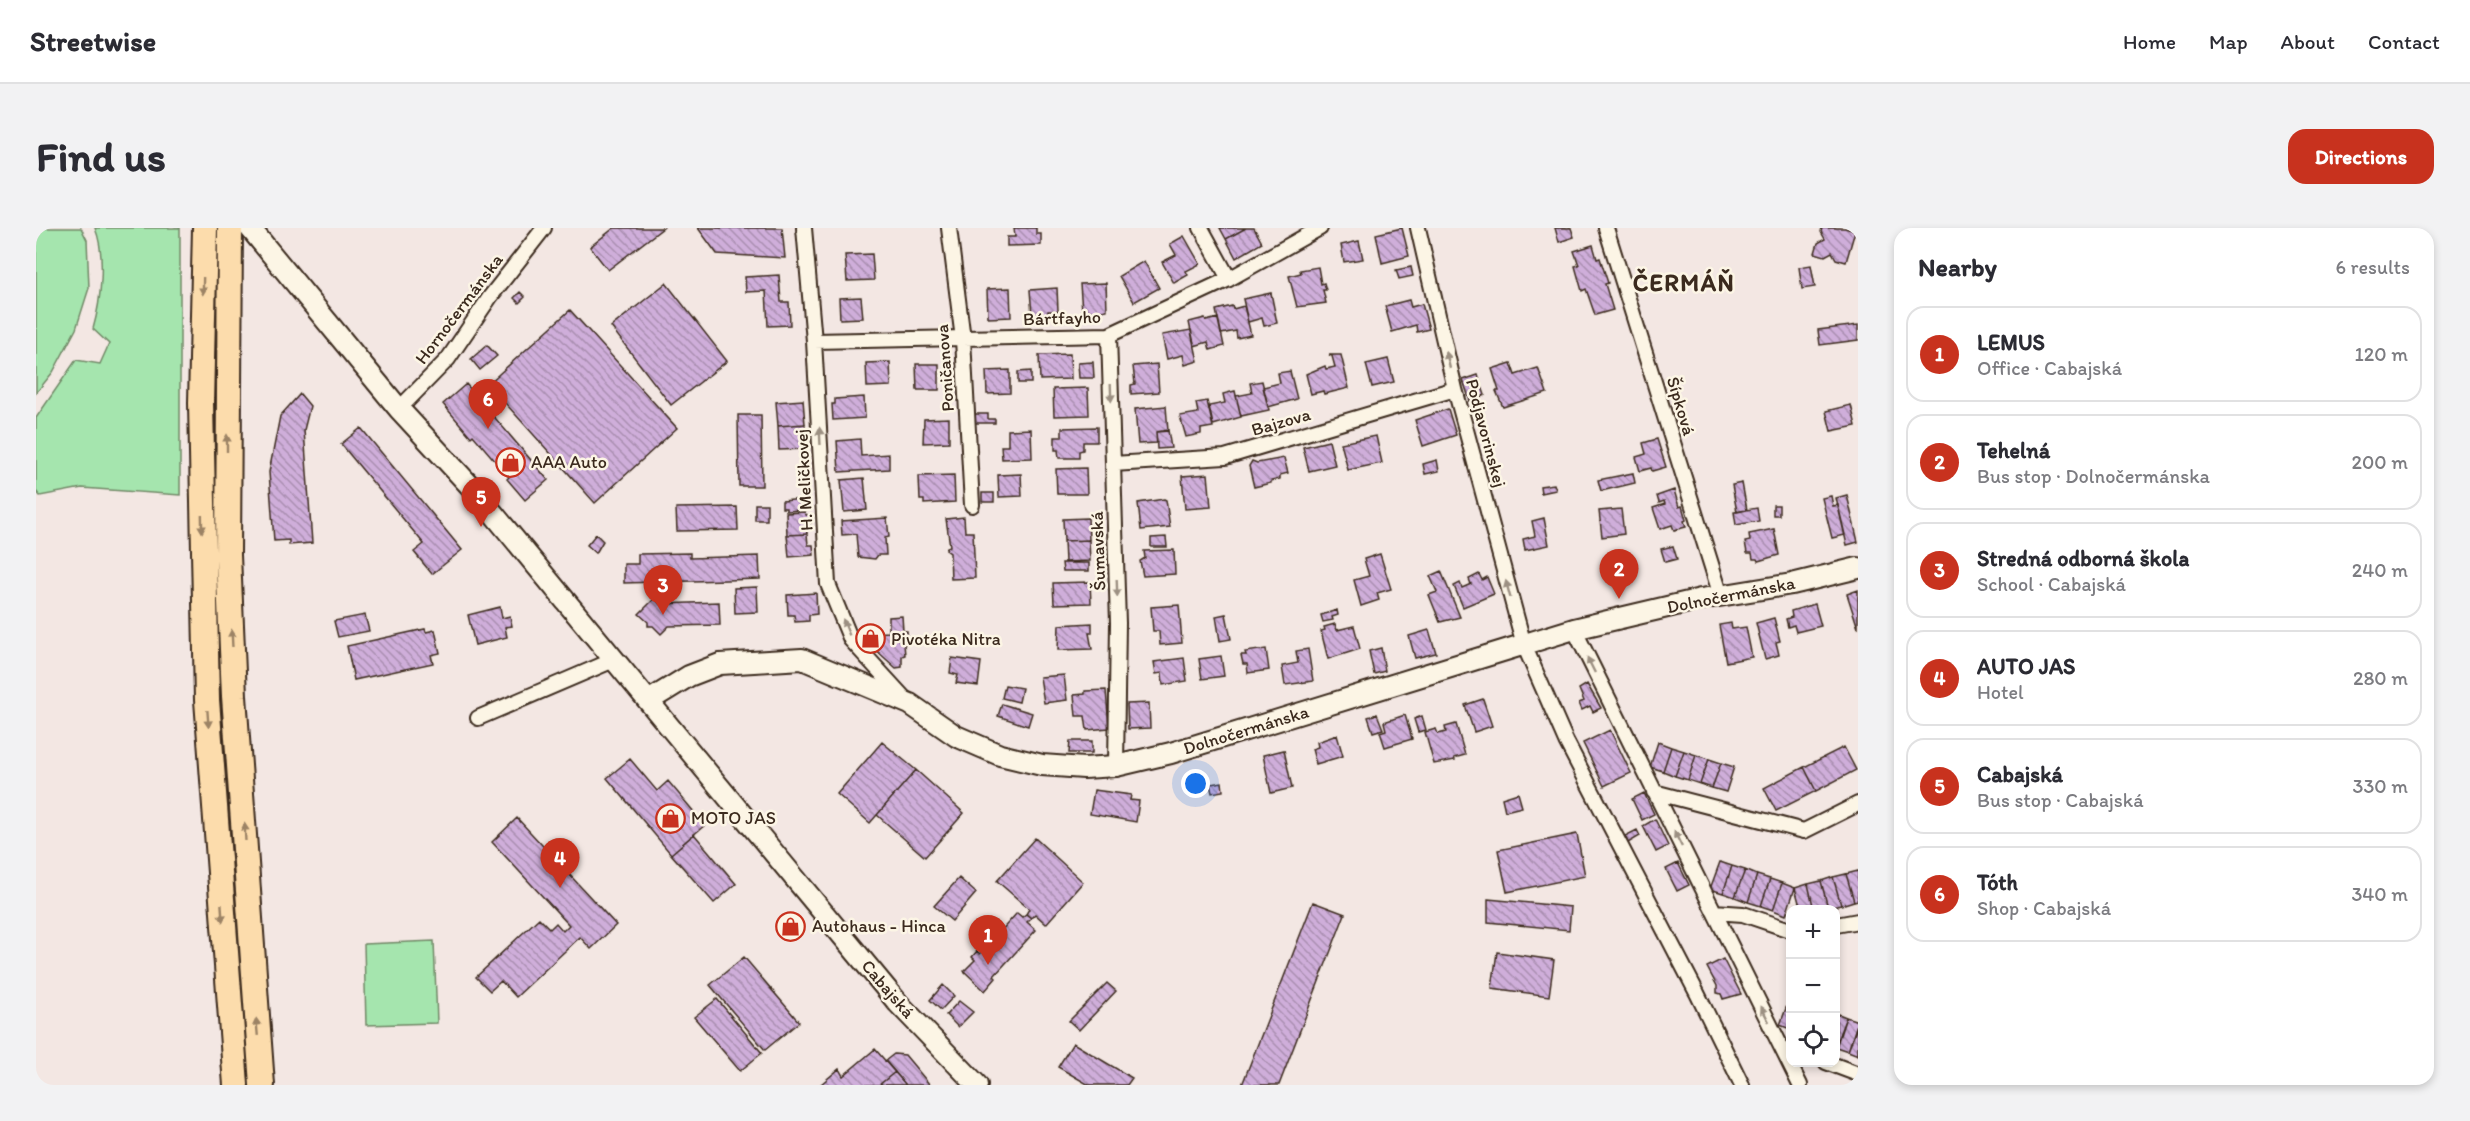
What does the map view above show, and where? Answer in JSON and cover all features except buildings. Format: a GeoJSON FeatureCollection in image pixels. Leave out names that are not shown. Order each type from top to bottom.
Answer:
{"type":"FeatureCollection","features":[{"type":"Feature","properties":{"kind":"highway"},"geometry":{"type":"LineString","coordinates":[[205,228],[201,402],[207,700],[236,1085]]}},
{"type":"Feature","properties":{"kind":"highway"},"geometry":{"type":"LineString","coordinates":[[230,228],[228,555],[234,696],[262,1085]]}},
{"type":"Feature","properties":{"kind":"street","name":"Cabajská"},"geometry":{"type":"LineString","coordinates":[[250,228],[399,409],[473,489],[616,659],[898,1003],[977,1085]]}},
{"type":"Feature","properties":{"kind":"street","name":"Hornočermánska"},"geometry":{"type":"LineString","coordinates":[[399,409],[448,359],[490,297],[544,228]]}},
{"type":"Feature","properties":{"kind":"street","name":"H. Meličkovej"},"geometry":{"type":"LineString","coordinates":[[804,228],[814,341],[828,584],[851,640],[910,704]]}},
{"type":"Feature","properties":{"kind":"street","name":"Poničanova"},"geometry":{"type":"LineString","coordinates":[[949,228],[963,339],[972,506]]}},
{"type":"Feature","properties":{"kind":"street"},"geometry":{"type":"LineString","coordinates":[[1201,228],[1229,279]]}},
{"type":"Feature","properties":{"kind":"street","name":"Bártfayho"},"geometry":{"type":"LineString","coordinates":[[814,341],[1109,335],[1229,279],[1320,228]]}},
{"type":"Feature","properties":{"kind":"street","name":"Podjavorinskej"},"geometry":{"type":"LineString","coordinates":[[1418,228],[1455,389],[1524,645],[1566,741],[1742,1085]]}},
{"type":"Feature","properties":{"kind":"street","name":"Šípková"},"geometry":{"type":"LineString","coordinates":[[1606,228],[1721,596]]}},
{"type":"Feature","properties":{"kind":"street","name":"Šumavská"},"geometry":{"type":"LineString","coordinates":[[1109,335],[1118,623],[1116,766]]}},
{"type":"Feature","properties":{"kind":"street","name":"Bajzova"},"geometry":{"type":"LineString","coordinates":[[1113,464],[1225,457],[1455,389]]}},
{"type":"Feature","properties":{"kind":"street","name":"Dolnočermánska"},"geometry":{"type":"LineString","coordinates":[[650,700],[689,676],[720,664],[802,659],[910,704],[956,736],[1000,755],[1042,765],[1084,768],[1116,766],[1171,753],[1574,629],[1858,568]]}},
{"type":"Feature","properties":{"kind":"street"},"geometry":{"type":"LineString","coordinates":[[1574,629],[1714,912],[1786,1049]]}},
{"type":"Feature","properties":{"kind":"street"},"geometry":{"type":"LineString","coordinates":[[478,718],[616,659]]}},
{"type":"Feature","properties":{"kind":"street"},"geometry":{"type":"LineString","coordinates":[[1654,792],[1804,831],[1858,804]]}},
{"type":"Feature","properties":{"kind":"street"},"geometry":{"type":"LineString","coordinates":[[1714,912],[1743,914],[1786,928]]}},
{"type":"Feature","properties":{"kind":"street"},"geometry":{"type":"LineString","coordinates":[[1840,925],[1858,921]]}},
{"type":"Feature","properties":{"kind":"street"},"geometry":{"type":"LineString","coordinates":[[1793,1067],[1800,1085]]}},
{"type":"Feature","properties":{"kind":"street"},"geometry":{"type":"LineString","coordinates":[[1839,1067],[1858,1074]]}},
{"type":"Feature","properties":{"kind":"green space"},"geometry":{"type":"Polygon","coordinates":[[[36,228],[81,228],[87,240],[89,288],[76,329],[53,372],[36,393],[36,228]]]}},
{"type":"Feature","properties":{"kind":"green space"},"geometry":{"type":"Polygon","coordinates":[[[95,228],[180,228],[180,495],[82,488],[40,496],[36,491],[36,418],[76,360],[100,364],[109,344],[93,329],[101,278],[100,251],[95,228]]]}},
{"type":"Feature","properties":{"kind":"green space"},"geometry":{"type":"Polygon","coordinates":[[[434,941],[437,1023],[366,1025],[364,944],[434,941]]]}},
{"type":"Feature","properties":{"kind":"place","name":"Tóth"},"geometry":{"type":"Point","coordinates":[488,429]}},
{"type":"Feature","properties":{"kind":"place","name":"AAA Auto"},"geometry":{"type":"Point","coordinates":[510,462]}},
{"type":"Feature","properties":{"kind":"place","name":"Cabajská"},"geometry":{"type":"Point","coordinates":[481,527]}},
{"type":"Feature","properties":{"kind":"place","name":"Tehelná"},"geometry":{"type":"Point","coordinates":[1619,599]}},
{"type":"Feature","properties":{"kind":"place","name":"Stredná odborná škola"},"geometry":{"type":"Point","coordinates":[663,615]}},
{"type":"Feature","properties":{"kind":"place","name":"Pivotéka Nitra"},"geometry":{"type":"Point","coordinates":[870,639]}},
{"type":"Feature","properties":{"kind":"place","name":"MOTO JAS"},"geometry":{"type":"Point","coordinates":[670,818]}},
{"type":"Feature","properties":{"kind":"place","name":"AUTO JAS"},"geometry":{"type":"Point","coordinates":[560,888]}},
{"type":"Feature","properties":{"kind":"place","name":"Autohaus - Hinca"},"geometry":{"type":"Point","coordinates":[791,926]}},
{"type":"Feature","properties":{"kind":"place","name":"LEMUS"},"geometry":{"type":"Point","coordinates":[988,965]}},
{"type":"Feature","properties":{"kind":"district","name":"ČERMÁŇ"},"geometry":{"type":"Point","coordinates":[1684,283]}}]}
